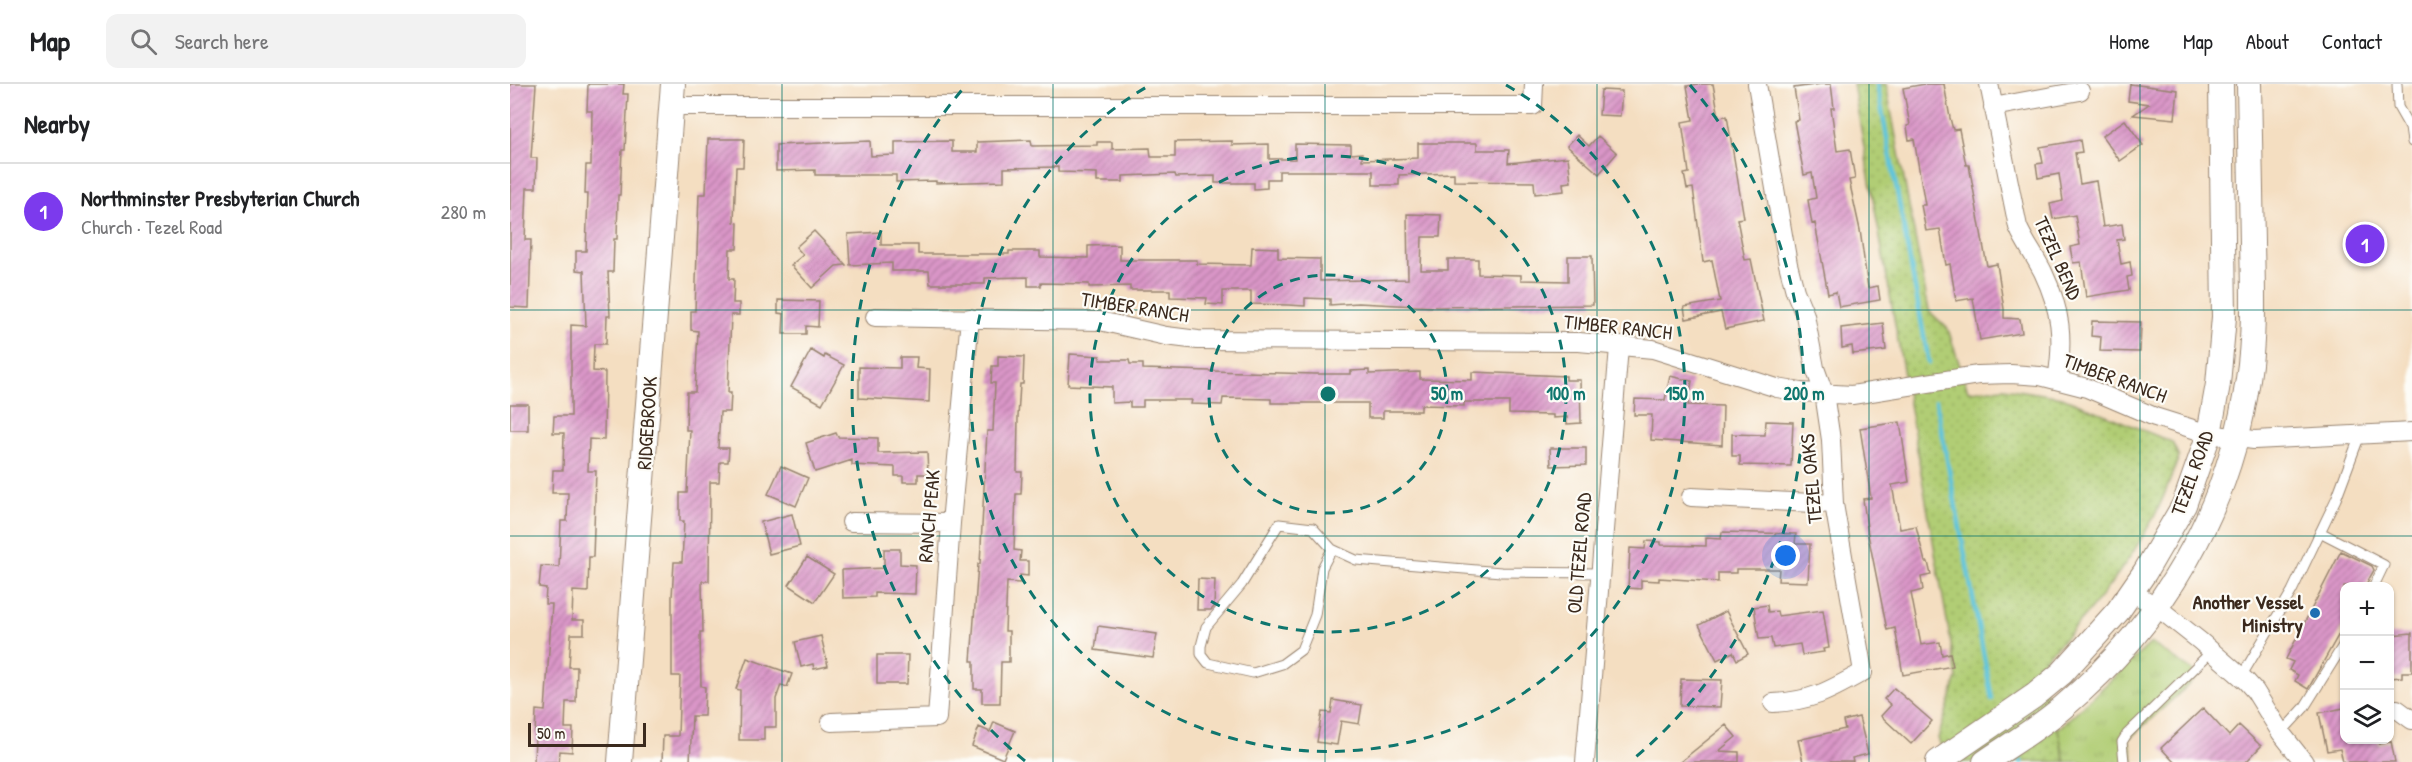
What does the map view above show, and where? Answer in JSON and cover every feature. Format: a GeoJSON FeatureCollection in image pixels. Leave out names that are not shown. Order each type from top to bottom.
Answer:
{"type":"FeatureCollection","features":[{"type":"Feature","properties":{"kind":"main road","name":"TEZEL ROAD"},"geometry":{"type":"LineString","coordinates":[[1938,762],[2026,702],[2062,673],[2118,611],[2132,592],[2184,505],[2209,434],[2218,384],[2224,317],[2221,84]]}},
{"type":"Feature","properties":{"kind":"main road","name":"TEZEL ROAD"},"geometry":{"type":"LineString","coordinates":[[1985,762],[2041,724],[2072,699],[2101,673],[2144,627],[2184,566],[2210,515],[2238,438],[2248,378],[2253,326],[2248,84]]}},
{"type":"Feature","properties":{"kind":"main road","name":"RIDGEBROOK"},"geometry":{"type":"LineString","coordinates":[[620,762],[672,95]]}},
{"type":"Feature","properties":{"kind":"street"},"geometry":{"type":"LineString","coordinates":[[672,95],[1533,106],[1534,84]]}},
{"type":"Feature","properties":{"kind":"street","name":"TEZEL OAKS"},"geometry":{"type":"LineString","coordinates":[[1757,84],[1788,264],[1795,291],[1805,315],[1815,368],[1824,393],[1833,457],[1834,504],[1863,672],[1827,692],[1799,702],[1773,703]]}},
{"type":"Feature","properties":{"kind":"street","name":"TEZEL BEND"},"geometry":{"type":"LineString","coordinates":[[1989,84],[2018,227],[2026,246],[2042,271],[2059,311],[2061,332],[2056,380]]}},
{"type":"Feature","properties":{"kind":"street"},"geometry":{"type":"LineString","coordinates":[[1993,107],[2080,91]]}},
{"type":"Feature","properties":{"kind":"street","name":"TIMBER RANCH"},"geometry":{"type":"LineString","coordinates":[[875,317],[1100,321],[1166,336],[1198,340],[1579,342],[1653,349],[1777,388],[1852,395],[1978,375],[2040,376],[2087,388],[2155,417],[2209,434],[2260,440],[2412,432]]}},
{"type":"Feature","properties":{"kind":"street","name":"RANCH PEAK"},"geometry":{"type":"LineString","coordinates":[[831,722],[937,718],[951,523],[970,318]]}},
{"type":"Feature","properties":{"kind":"street","name":"OLD TEZEL ROAD"},"geometry":{"type":"LineString","coordinates":[[1585,762],[1619,347]]}},
{"type":"Feature","properties":{"kind":"street"},"geometry":{"type":"LineString","coordinates":[[1691,497],[1834,504]]}},
{"type":"Feature","properties":{"kind":"street"},"geometry":{"type":"LineString","coordinates":[[851,522],[951,523]]}},
{"type":"Feature","properties":{"kind":"street"},"geometry":{"type":"LineString","coordinates":[[2132,592],[2157,607],[2241,677],[2255,691],[2281,733],[2304,762]]}},
{"type":"Feature","properties":{"kind":"street"},"geometry":{"type":"LineString","coordinates":[[2397,709],[2412,720]]}},
{"type":"Feature","properties":{"kind":"lane"},"geometry":{"type":"LineString","coordinates":[[2397,84],[2398,107],[2410,128],[2412,142]]}},
{"type":"Feature","properties":{"kind":"lane"},"geometry":{"type":"LineString","coordinates":[[2241,677],[2292,591],[2336,498],[2360,435]]}},
{"type":"Feature","properties":{"kind":"lane"},"geometry":{"type":"LineString","coordinates":[[1332,549],[1322,568],[1315,615],[1300,650],[1282,664],[1253,673],[1208,663],[1201,654],[1206,627],[1242,584],[1279,524],[1313,528],[1332,549],[1356,560],[1501,572],[1600,573]]}},
{"type":"Feature","properties":{"kind":"lane"},"geometry":{"type":"LineString","coordinates":[[2320,532],[2384,565],[2376,582]]}},
{"type":"Feature","properties":{"kind":"lane"},"geometry":{"type":"LineString","coordinates":[[2281,733],[2304,708],[2340,650]]}},
{"type":"Feature","properties":{"kind":"lane"},"geometry":{"type":"LineString","coordinates":[[2124,762],[2122,742],[2127,734],[2212,651]]}},
{"type":"Feature","properties":{"kind":"green space"},"geometry":{"type":"Polygon","coordinates":[[[1853,84],[1886,84],[1929,311],[1948,329],[1968,391],[2004,388],[2062,397],[2172,442],[2179,457],[2158,510],[2129,558],[2071,632],[2037,666],[2058,729],[2065,762],[1947,762],[1938,738],[1957,678],[1853,84]]]}},
{"type":"Feature","properties":{"kind":"green space"},"geometry":{"type":"Polygon","coordinates":[[[2151,643],[2199,675],[2129,739],[2134,762],[2065,762],[2058,729],[2151,643]]]}},
{"type":"Feature","properties":{"kind":"building"},"geometry":{"type":"Polygon","coordinates":[[[510,84],[536,84],[531,158],[537,158],[536,188],[527,188],[525,240],[531,240],[529,308],[510,307],[510,84]]]}},
{"type":"Feature","properties":{"kind":"building"},"geometry":{"type":"Polygon","coordinates":[[[588,84],[624,84],[623,94],[628,94],[625,150],[622,150],[620,195],[618,195],[617,239],[614,239],[613,272],[608,272],[610,316],[607,316],[606,344],[594,344],[593,371],[605,372],[604,440],[589,439],[588,471],[596,471],[593,557],[589,557],[588,592],[573,591],[572,620],[584,620],[584,634],[571,634],[569,667],[577,667],[576,702],[566,702],[565,728],[573,728],[572,752],[560,751],[559,762],[534,762],[536,710],[545,711],[552,604],[545,604],[546,588],[539,587],[541,566],[559,567],[561,521],[567,521],[568,493],[552,493],[553,470],[563,470],[564,433],[553,433],[554,416],[571,416],[571,325],[586,326],[584,271],[576,270],[576,251],[586,251],[588,194],[585,194],[586,165],[591,165],[592,111],[587,111],[588,84]]]}},
{"type":"Feature","properties":{"kind":"building"},"geometry":{"type":"Polygon","coordinates":[[[1713,84],[1719,117],[1727,116],[1744,218],[1737,219],[1745,260],[1751,259],[1764,321],[1725,329],[1721,312],[1686,319],[1684,307],[1720,301],[1712,260],[1703,262],[1693,188],[1687,189],[1684,174],[1689,173],[1682,122],[1693,120],[1687,86],[1713,84]]]}},
{"type":"Feature","properties":{"kind":"building"},"geometry":{"type":"Polygon","coordinates":[[[1831,84],[1834,108],[1831,108],[1837,151],[1850,149],[1855,179],[1849,180],[1860,230],[1868,288],[1878,286],[1880,300],[1839,307],[1836,292],[1828,294],[1815,223],[1812,224],[1808,200],[1816,198],[1812,173],[1804,175],[1794,121],[1799,120],[1794,88],[1831,84]]]}},
{"type":"Feature","properties":{"kind":"building"},"geometry":{"type":"Polygon","coordinates":[[[1925,84],[1944,84],[1953,130],[1959,129],[1966,165],[1969,165],[1987,266],[1997,264],[2004,318],[2020,319],[2022,333],[1980,340],[1973,298],[1956,301],[1950,264],[1946,265],[1940,229],[1926,231],[1921,205],[1925,205],[1914,139],[1909,140],[1907,126],[1910,125],[1903,88],[1925,84]]]}},
{"type":"Feature","properties":{"kind":"building"},"geometry":{"type":"Polygon","coordinates":[[[2130,84],[2178,90],[2175,119],[2133,115],[2149,104],[2128,101],[2130,84]]]}},
{"type":"Feature","properties":{"kind":"building"},"geometry":{"type":"Polygon","coordinates":[[[1601,90],[1622,91],[1620,116],[1599,115],[1601,90]]]}},
{"type":"Feature","properties":{"kind":"building"},"geometry":{"type":"Polygon","coordinates":[[[2125,120],[2143,145],[2120,161],[2102,136],[2125,120]]]}},
{"type":"Feature","properties":{"kind":"building"},"geometry":{"type":"Polygon","coordinates":[[[1577,135],[1589,146],[1598,136],[1617,153],[1599,174],[1567,146],[1577,135]]]}},
{"type":"Feature","properties":{"kind":"building"},"geometry":{"type":"Polygon","coordinates":[[[708,139],[744,139],[743,167],[736,167],[734,222],[738,223],[737,249],[730,249],[729,279],[734,279],[733,303],[739,303],[739,315],[731,315],[728,393],[731,393],[730,412],[720,412],[718,448],[729,448],[728,462],[720,462],[719,482],[710,482],[709,581],[702,581],[703,632],[700,632],[701,686],[705,687],[704,716],[692,716],[690,762],[662,762],[663,736],[678,736],[680,676],[672,676],[672,597],[674,562],[682,562],[684,521],[680,521],[680,493],[687,493],[690,430],[686,430],[687,392],[695,392],[698,331],[691,330],[691,311],[695,311],[699,194],[706,194],[708,139]]]}},
{"type":"Feature","properties":{"kind":"building"},"geometry":{"type":"Polygon","coordinates":[[[1031,140],[1032,146],[1097,145],[1097,142],[1112,142],[1112,149],[1150,148],[1151,157],[1175,157],[1175,142],[1232,141],[1232,145],[1269,144],[1269,159],[1295,159],[1295,144],[1351,145],[1351,154],[1362,153],[1362,160],[1418,158],[1418,143],[1477,143],[1477,150],[1509,150],[1508,163],[1568,157],[1571,182],[1563,183],[1564,191],[1535,194],[1534,182],[1454,181],[1454,173],[1399,175],[1399,185],[1373,185],[1373,171],[1279,171],[1279,179],[1267,179],[1267,188],[1254,189],[1254,183],[1215,183],[1215,176],[1176,177],[1175,174],[1123,176],[1123,182],[1097,182],[1097,173],[1058,172],[1058,167],[1004,168],[1004,181],[936,183],[936,181],[896,182],[896,175],[815,175],[815,170],[776,171],[776,145],[870,141],[871,156],[895,155],[895,142],[952,141],[952,152],[977,152],[977,142],[1031,140]]]}},
{"type":"Feature","properties":{"kind":"building"},"geometry":{"type":"Polygon","coordinates":[[[2080,140],[2082,152],[2075,153],[2080,184],[2096,181],[2103,227],[2122,224],[2124,239],[2117,240],[2121,264],[2130,262],[2132,276],[2127,277],[2129,290],[2086,297],[2081,262],[2073,263],[2070,247],[2080,245],[2075,215],[2053,219],[2050,204],[2063,201],[2059,174],[2038,178],[2036,164],[2043,163],[2040,147],[2080,140]]]}},
{"type":"Feature","properties":{"kind":"building"},"geometry":{"type":"Polygon","coordinates":[[[1407,214],[1441,215],[1440,237],[1422,237],[1421,270],[1448,270],[1448,259],[1478,259],[1478,274],[1521,275],[1521,280],[1568,281],[1568,256],[1592,256],[1593,305],[1437,307],[1358,303],[1330,305],[1330,299],[1305,298],[1305,306],[1251,304],[1251,291],[1223,291],[1223,305],[1206,304],[1207,298],[1170,297],[1170,290],[1130,290],[1130,286],[1089,287],[1089,284],[1041,283],[1041,286],[1028,286],[1028,277],[985,278],[985,284],[930,284],[929,271],[892,271],[892,263],[850,265],[848,234],[881,232],[881,245],[918,245],[918,254],[1009,254],[1009,251],[1040,251],[1040,257],[1088,258],[1088,246],[1120,245],[1120,260],[1197,260],[1197,264],[1251,265],[1252,247],[1278,248],[1278,258],[1320,259],[1320,281],[1408,279],[1407,214]]]}},
{"type":"Feature","properties":{"kind":"building"},"geometry":{"type":"Polygon","coordinates":[[[814,231],[846,265],[836,266],[812,288],[791,265],[803,255],[796,247],[814,231]]]}},
{"type":"Feature","properties":{"kind":"building"},"geometry":{"type":"Polygon","coordinates":[[[778,300],[819,301],[818,327],[806,326],[806,334],[783,334],[784,314],[778,313],[778,300]]]}},
{"type":"Feature","properties":{"kind":"building"},"geometry":{"type":"Polygon","coordinates":[[[2092,321],[2141,322],[2140,352],[2100,351],[2101,337],[2091,336],[2092,321]]]}},
{"type":"Feature","properties":{"kind":"building"},"geometry":{"type":"Polygon","coordinates":[[[1883,323],[1886,350],[1853,354],[1852,346],[1842,348],[1841,328],[1883,323]]]}},
{"type":"Feature","properties":{"kind":"building"},"geometry":{"type":"Polygon","coordinates":[[[811,350],[824,358],[825,355],[844,365],[822,404],[791,387],[811,350]]]}},
{"type":"Feature","properties":{"kind":"building"},"geometry":{"type":"Polygon","coordinates":[[[1070,354],[1100,356],[1100,360],[1129,360],[1130,364],[1143,364],[1143,369],[1315,374],[1351,374],[1351,371],[1369,370],[1369,374],[1420,372],[1420,379],[1472,380],[1472,372],[1566,376],[1566,380],[1580,380],[1581,423],[1567,424],[1567,417],[1553,418],[1553,415],[1509,414],[1509,402],[1464,402],[1464,406],[1421,405],[1421,411],[1383,411],[1383,418],[1368,418],[1368,403],[1271,403],[1271,399],[1223,398],[1222,405],[1191,404],[1192,400],[1143,400],[1143,407],[1130,407],[1130,402],[1112,403],[1112,387],[1068,385],[1070,354]]]}},
{"type":"Feature","properties":{"kind":"building"},"geometry":{"type":"Polygon","coordinates":[[[998,356],[1024,357],[1018,417],[1017,472],[1022,472],[1021,494],[1016,494],[1014,550],[1021,551],[1020,561],[1028,561],[1028,576],[1020,575],[1020,583],[1007,582],[1005,631],[1009,631],[1009,662],[1001,662],[1000,703],[982,703],[982,689],[974,689],[974,661],[971,661],[978,564],[980,564],[987,431],[993,431],[995,383],[991,383],[992,366],[998,366],[998,356]]]}},
{"type":"Feature","properties":{"kind":"building"},"geometry":{"type":"Polygon","coordinates":[[[900,357],[917,357],[916,368],[930,369],[929,402],[859,398],[859,367],[900,368],[900,357]]]}},
{"type":"Feature","properties":{"kind":"building"},"geometry":{"type":"Polygon","coordinates":[[[1670,376],[1692,381],[1688,405],[1723,406],[1722,445],[1651,440],[1652,415],[1634,415],[1635,399],[1665,400],[1670,376]]]}},
{"type":"Feature","properties":{"kind":"building"},"geometry":{"type":"Polygon","coordinates":[[[510,404],[528,404],[528,430],[510,430],[510,404]]]}},
{"type":"Feature","properties":{"kind":"building"},"geometry":{"type":"Polygon","coordinates":[[[1766,421],[1793,422],[1791,466],[1740,465],[1740,456],[1732,456],[1732,434],[1765,435],[1766,421]]]}},
{"type":"Feature","properties":{"kind":"building"},"geometry":{"type":"Polygon","coordinates":[[[1900,422],[1909,482],[1892,485],[1900,529],[1916,526],[1925,562],[1928,562],[1931,575],[1921,577],[1923,590],[1911,593],[1921,645],[1940,642],[1942,655],[1950,653],[1953,666],[1903,675],[1895,628],[1887,630],[1868,534],[1863,499],[1871,498],[1860,428],[1900,422]]]}},
{"type":"Feature","properties":{"kind":"building"},"geometry":{"type":"Polygon","coordinates":[[[836,433],[838,437],[878,438],[878,453],[927,452],[928,474],[918,474],[918,482],[903,482],[903,476],[895,476],[895,467],[852,465],[852,460],[815,472],[806,443],[836,433]]]}},
{"type":"Feature","properties":{"kind":"building"},"geometry":{"type":"Polygon","coordinates":[[[1550,448],[1586,448],[1586,465],[1551,466],[1550,448]]]}},
{"type":"Feature","properties":{"kind":"building"},"geometry":{"type":"Polygon","coordinates":[[[781,466],[808,478],[796,506],[768,494],[781,466]]]}},
{"type":"Feature","properties":{"kind":"building"},"geometry":{"type":"Polygon","coordinates":[[[792,514],[800,546],[769,554],[761,522],[792,514]]]}},
{"type":"Feature","properties":{"kind":"building"},"geometry":{"type":"Polygon","coordinates":[[[1722,532],[1796,534],[1795,544],[1810,544],[1808,582],[1778,581],[1779,569],[1736,569],[1736,573],[1718,573],[1718,582],[1659,578],[1659,581],[1641,580],[1641,589],[1628,588],[1630,548],[1645,549],[1646,541],[1661,542],[1661,545],[1706,546],[1706,538],[1721,539],[1722,532]]]}},
{"type":"Feature","properties":{"kind":"building"},"geometry":{"type":"Polygon","coordinates":[[[884,549],[900,549],[900,564],[916,565],[915,594],[875,593],[875,597],[843,598],[842,570],[884,568],[884,549]]]}},
{"type":"Feature","properties":{"kind":"building"},"geometry":{"type":"Polygon","coordinates":[[[2341,551],[2372,566],[2374,570],[2367,582],[2340,582],[2340,632],[2308,689],[2295,681],[2298,675],[2289,670],[2293,662],[2286,659],[2341,551]]]}},
{"type":"Feature","properties":{"kind":"building"},"geometry":{"type":"Polygon","coordinates":[[[807,557],[834,574],[815,602],[789,585],[807,557]]]}},
{"type":"Feature","properties":{"kind":"building"},"geometry":{"type":"Polygon","coordinates":[[[1198,579],[1215,580],[1214,607],[1211,610],[1197,610],[1198,579]]]}},
{"type":"Feature","properties":{"kind":"building"},"geometry":{"type":"Polygon","coordinates":[[[1767,605],[1768,612],[1777,611],[1778,616],[1823,610],[1829,648],[1823,649],[1824,652],[1802,655],[1800,644],[1773,648],[1771,638],[1759,639],[1754,607],[1767,605]]]}},
{"type":"Feature","properties":{"kind":"building"},"geometry":{"type":"Polygon","coordinates":[[[1726,611],[1748,654],[1737,660],[1733,652],[1717,660],[1699,625],[1726,611]]]}},
{"type":"Feature","properties":{"kind":"building"},"geometry":{"type":"Polygon","coordinates":[[[1098,626],[1157,634],[1153,658],[1095,650],[1098,626]]]}},
{"type":"Feature","properties":{"kind":"building"},"geometry":{"type":"Polygon","coordinates":[[[2412,633],[2412,672],[2402,672],[2402,677],[2394,678],[2394,635],[2412,633]]]}},
{"type":"Feature","properties":{"kind":"building"},"geometry":{"type":"Polygon","coordinates":[[[821,636],[828,666],[814,669],[813,664],[801,667],[795,642],[821,636]]]}},
{"type":"Feature","properties":{"kind":"building"},"geometry":{"type":"Polygon","coordinates":[[[877,655],[908,655],[907,684],[877,684],[877,655]]]}},
{"type":"Feature","properties":{"kind":"building"},"geometry":{"type":"Polygon","coordinates":[[[747,658],[792,674],[787,687],[781,685],[776,699],[776,727],[764,727],[764,740],[739,740],[740,690],[736,689],[747,658]]]}},
{"type":"Feature","properties":{"kind":"building"},"geometry":{"type":"Polygon","coordinates":[[[1681,679],[1722,680],[1720,707],[1680,706],[1681,679]]]}},
{"type":"Feature","properties":{"kind":"building"},"geometry":{"type":"Polygon","coordinates":[[[1894,688],[1932,721],[1911,744],[1881,716],[1891,705],[1884,699],[1894,688]]]}},
{"type":"Feature","properties":{"kind":"building"},"geometry":{"type":"Polygon","coordinates":[[[1333,700],[1362,705],[1359,724],[1341,721],[1337,745],[1317,742],[1322,712],[1331,713],[1333,700]]]}},
{"type":"Feature","properties":{"kind":"building"},"geometry":{"type":"Polygon","coordinates":[[[2203,708],[2229,736],[2239,725],[2261,746],[2246,762],[2174,762],[2161,748],[2203,708]]]}},
{"type":"Feature","properties":{"kind":"building"},"geometry":{"type":"Polygon","coordinates":[[[2340,709],[2340,744],[2392,744],[2395,762],[2343,762],[2340,749],[2327,751],[2319,713],[2340,709]]]}},
{"type":"Feature","properties":{"kind":"building"},"geometry":{"type":"Polygon","coordinates":[[[1859,717],[1868,754],[1852,758],[1853,762],[1803,762],[1798,740],[1845,729],[1843,721],[1859,717]]]}},
{"type":"Feature","properties":{"kind":"building"},"geometry":{"type":"Polygon","coordinates":[[[994,722],[1015,731],[1003,759],[972,746],[979,727],[990,732],[994,722]]]}},
{"type":"Feature","properties":{"kind":"building"},"geometry":{"type":"Polygon","coordinates":[[[1726,725],[1736,737],[1719,751],[1739,752],[1739,762],[1680,762],[1726,725]]]}},
{"type":"Feature","properties":{"kind":"waterway"},"geometry":{"type":"LineString","coordinates":[[1877,84],[1929,363]]}},
{"type":"Feature","properties":{"kind":"waterway"},"geometry":{"type":"LineString","coordinates":[[1936,401],[1992,699]]}},
{"type":"Feature","properties":{"kind":"place","name":"Northminster Presbyterian Church"},"geometry":{"type":"Point","coordinates":[2365,244]}},
{"type":"Feature","properties":{"kind":"place","name":"Another Vessel Ministry"},"geometry":{"type":"Point","coordinates":[2315,613]}}]}
